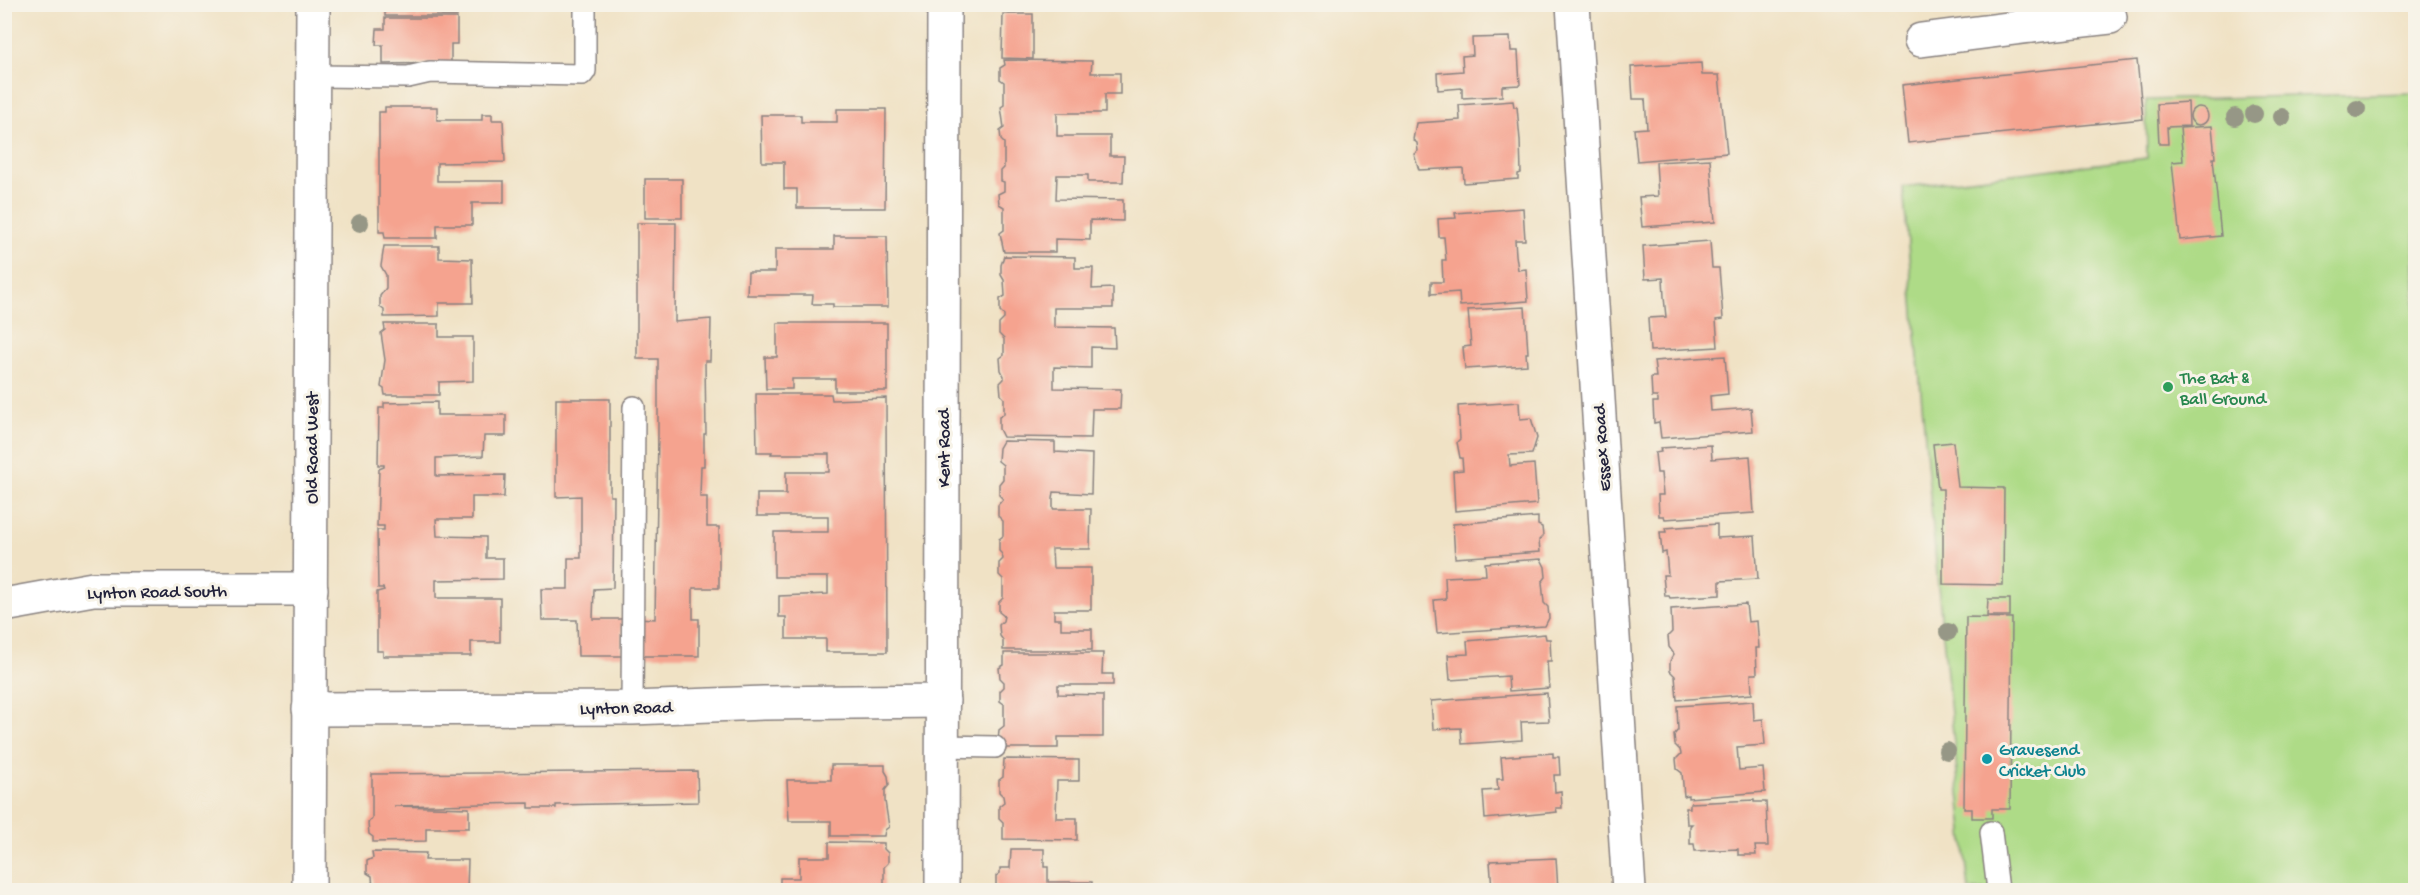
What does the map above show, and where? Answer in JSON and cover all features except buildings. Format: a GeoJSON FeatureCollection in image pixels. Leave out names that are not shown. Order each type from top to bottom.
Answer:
{"type":"FeatureCollection","features":[{"type":"Feature","properties":{"kind":"street","name":"Old Road West"},"geometry":{"type":"LineString","coordinates":[[309,891],[313,4]]}},
{"type":"Feature","properties":{"kind":"street","name":"Kent Road"},"geometry":{"type":"LineString","coordinates":[[942,891],[944,4]]}},
{"type":"Feature","properties":{"kind":"street","name":"Essex Road"},"geometry":{"type":"LineString","coordinates":[[1573,4],[1629,891]]}},
{"type":"Feature","properties":{"kind":"street"},"geometry":{"type":"LineString","coordinates":[[1921,40],[2031,15],[2110,17]]}},
{"type":"Feature","properties":{"kind":"street","name":"Lynton Road South"},"geometry":{"type":"LineString","coordinates":[[4,605],[93,590],[311,589]]}},
{"type":"Feature","properties":{"kind":"street","name":"Lynton Road"},"geometry":{"type":"LineString","coordinates":[[309,709],[632,708],[764,703],[943,701]]}},
{"type":"Feature","properties":{"kind":"lane"},"geometry":{"type":"LineString","coordinates":[[313,76],[411,77],[430,72],[582,75],[585,71],[585,4]]}},
{"type":"Feature","properties":{"kind":"lane"},"geometry":{"type":"LineString","coordinates":[[632,708],[634,407]]}},
{"type":"Feature","properties":{"kind":"lane"},"geometry":{"type":"LineString","coordinates":[[942,746],[995,747]]}},
{"type":"Feature","properties":{"kind":"lane"},"geometry":{"type":"LineString","coordinates":[[1991,832],[1998,891]]}},
{"type":"Feature","properties":{"kind":"green space","name":"The Bat & Ball Ground"},"geometry":{"type":"Polygon","coordinates":[[[2415,93],[2415,890],[1969,890],[1938,586],[1903,187],[2147,158],[2146,100],[2415,93]]]}},
{"type":"Feature","properties":{"kind":"place","name":"The Bat & Ball Ground"},"geometry":{"type":"Point","coordinates":[2168,387]}},
{"type":"Feature","properties":{"kind":"place","name":"Gravesend Cricket Club"},"geometry":{"type":"Point","coordinates":[1987,759]}}]}
